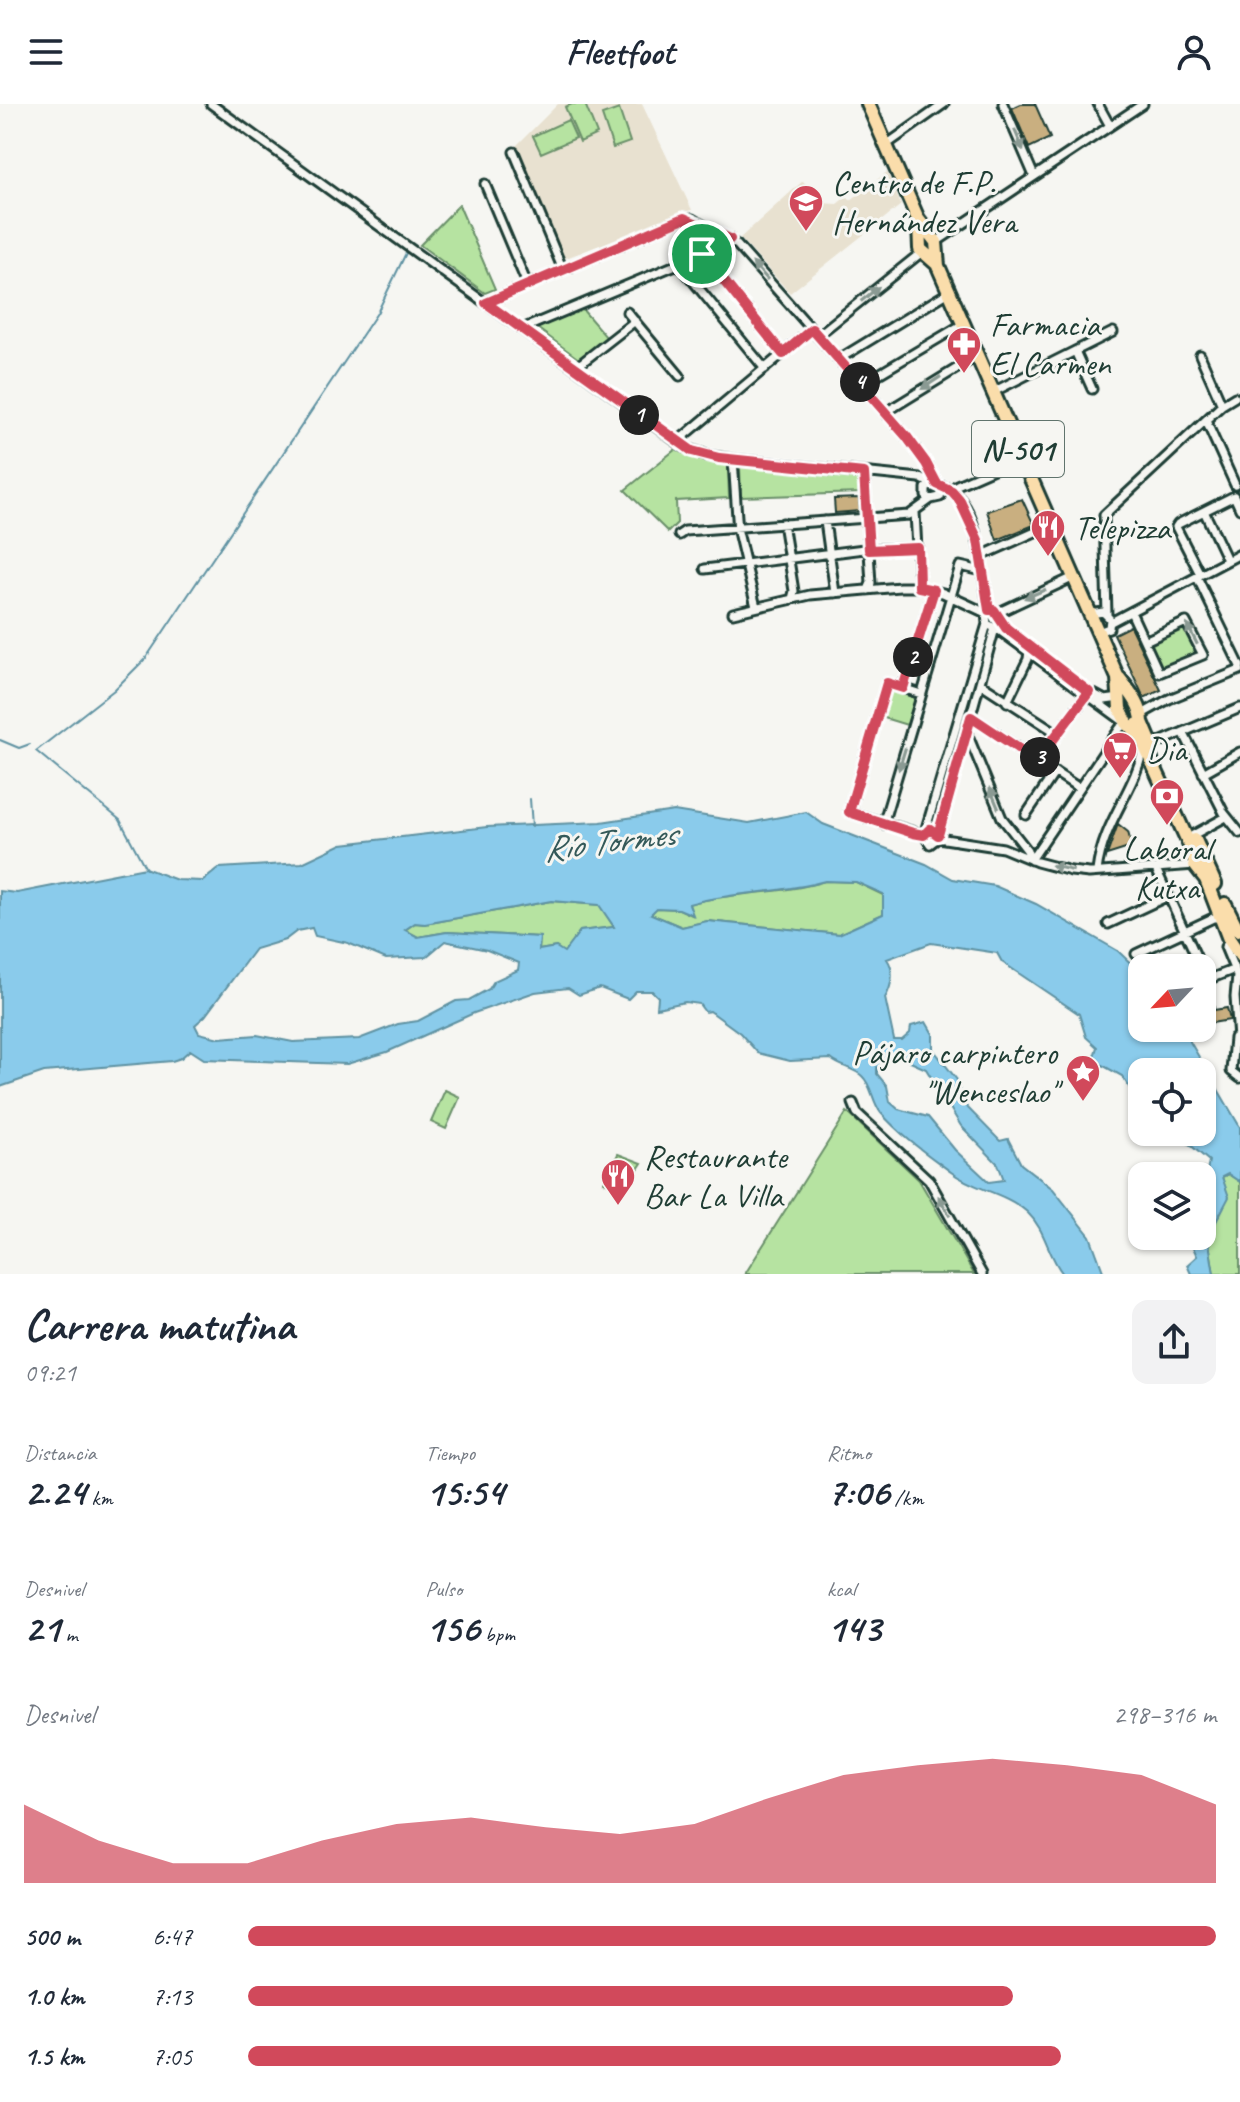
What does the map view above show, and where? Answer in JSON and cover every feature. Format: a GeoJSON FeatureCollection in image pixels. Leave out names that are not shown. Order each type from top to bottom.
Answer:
{"type":"FeatureCollection","features":[{"type":"Feature","properties":{"kind":"highway"},"geometry":{"type":"LineString","coordinates":[[868,104],[929,246]]}},
{"type":"Feature","properties":{"kind":"highway","name":"N-501"},"geometry":{"type":"LineString","coordinates":[[929,246],[1074,577],[1102,620],[1107,654],[1133,721],[1193,835],[1200,865],[1236,940]]}},
{"type":"Feature","properties":{"kind":"highway","name":"N-501"},"geometry":{"type":"LineString","coordinates":[[1146,742],[1223,918],[1236,940]]}},
{"type":"Feature","properties":{"kind":"street"},"geometry":{"type":"LineString","coordinates":[[211,104],[677,442],[707,455],[914,478],[952,491],[974,527],[993,620],[967,733],[938,836],[930,844],[925,834],[993,620],[1074,577]]}},
{"type":"Feature","properties":{"kind":"street"},"geometry":{"type":"LineString","coordinates":[[886,145],[944,104]]}},
{"type":"Feature","properties":{"kind":"street"},"geometry":{"type":"LineString","coordinates":[[1003,104],[1034,176]]}},
{"type":"Feature","properties":{"kind":"street"},"geometry":{"type":"LineString","coordinates":[[1098,104],[1110,126]]}},
{"type":"Feature","properties":{"kind":"street"},"geometry":{"type":"LineString","coordinates":[[677,442],[783,354],[929,246],[1143,104]]}},
{"type":"Feature","properties":{"kind":"street"},"geometry":{"type":"LineString","coordinates":[[514,152],[563,270]]}},
{"type":"Feature","properties":{"kind":"street"},"geometry":{"type":"LineString","coordinates":[[485,184],[527,284]]}},
{"type":"Feature","properties":{"kind":"street"},"geometry":{"type":"LineString","coordinates":[[486,303],[684,218],[692,219],[730,239],[862,384],[926,463],[933,486],[941,496]]}},
{"type":"Feature","properties":{"kind":"street"},"geometry":{"type":"LineString","coordinates":[[522,329],[679,264],[730,239]]}},
{"type":"Feature","properties":{"kind":"street"},"geometry":{"type":"LineString","coordinates":[[702,254],[783,354]]}},
{"type":"Feature","properties":{"kind":"street"},"geometry":{"type":"LineString","coordinates":[[679,264],[765,369]]}},
{"type":"Feature","properties":{"kind":"street"},"geometry":{"type":"LineString","coordinates":[[839,359],[949,292]]}},
{"type":"Feature","properties":{"kind":"street"},"geometry":{"type":"LineString","coordinates":[[627,312],[680,376]]}},
{"type":"Feature","properties":{"kind":"street"},"geometry":{"type":"LineString","coordinates":[[575,368],[635,321]]}},
{"type":"Feature","properties":{"kind":"street"},"geometry":{"type":"LineString","coordinates":[[862,384],[963,324]]}},
{"type":"Feature","properties":{"kind":"street"},"geometry":{"type":"LineString","coordinates":[[993,392],[1113,332]]}},
{"type":"Feature","properties":{"kind":"street"},"geometry":{"type":"LineString","coordinates":[[1075,351],[1092,389]]}},
{"type":"Feature","properties":{"kind":"street"},"geometry":{"type":"LineString","coordinates":[[1200,355],[1222,405]]}},
{"type":"Feature","properties":{"kind":"street"},"geometry":{"type":"LineString","coordinates":[[886,412],[977,356]]}},
{"type":"Feature","properties":{"kind":"street"},"geometry":{"type":"LineString","coordinates":[[1102,620],[1108,598],[1104,515],[1222,405],[1235,397]]}},
{"type":"Feature","properties":{"kind":"street"},"geometry":{"type":"LineString","coordinates":[[1206,421],[1235,485]]}},
{"type":"Feature","properties":{"kind":"street"},"geometry":{"type":"LineString","coordinates":[[952,491],[957,485],[1021,457]]}},
{"type":"Feature","properties":{"kind":"street"},"geometry":{"type":"LineString","coordinates":[[733,459],[738,526],[756,607]]}},
{"type":"Feature","properties":{"kind":"street"},"geometry":{"type":"LineString","coordinates":[[864,473],[871,583],[868,590]]}},
{"type":"Feature","properties":{"kind":"street"},"geometry":{"type":"LineString","coordinates":[[931,499],[933,486]]}},
{"type":"Feature","properties":{"kind":"street"},"geometry":{"type":"LineString","coordinates":[[679,535],[685,531],[915,512],[931,499],[941,496],[959,499]]}},
{"type":"Feature","properties":{"kind":"street"},"geometry":{"type":"LineString","coordinates":[[1030,859],[1120,728],[1169,699],[1240,668],[1176,527],[1234,496],[1240,509]]}},
{"type":"Feature","properties":{"kind":"street"},"geometry":{"type":"LineString","coordinates":[[1204,511],[1227,560]]}},
{"type":"Feature","properties":{"kind":"street"},"geometry":{"type":"LineString","coordinates":[[915,512],[919,587]]}},
{"type":"Feature","properties":{"kind":"street"},"geometry":{"type":"LineString","coordinates":[[825,521],[835,593]]}},
{"type":"Feature","properties":{"kind":"street"},"geometry":{"type":"LineString","coordinates":[[783,523],[794,591],[792,599]]}},
{"type":"Feature","properties":{"kind":"street"},"geometry":{"type":"LineString","coordinates":[[981,556],[1051,525]]}},
{"type":"Feature","properties":{"kind":"street"},"geometry":{"type":"LineString","coordinates":[[705,569],[788,557],[918,548]]}},
{"type":"Feature","properties":{"kind":"street"},"geometry":{"type":"LineString","coordinates":[[1102,620],[1131,612],[1240,554]]}},
{"type":"Feature","properties":{"kind":"street"},"geometry":{"type":"LineString","coordinates":[[883,824],[960,566],[982,571]]}},
{"type":"Feature","properties":{"kind":"street"},"geometry":{"type":"LineString","coordinates":[[733,613],[835,593],[919,587],[934,590],[952,596],[993,620],[1088,693],[1102,699],[1125,697]]}},
{"type":"Feature","properties":{"kind":"street"},"geometry":{"type":"LineString","coordinates":[[903,688],[934,590]]}},
{"type":"Feature","properties":{"kind":"street"},"geometry":{"type":"LineString","coordinates":[[1131,612],[1159,673],[1203,655],[1186,622],[1145,641]]}},
{"type":"Feature","properties":{"kind":"street"},"geometry":{"type":"LineString","coordinates":[[993,620],[1029,651],[1133,721]]}},
{"type":"Feature","properties":{"kind":"street"},"geometry":{"type":"LineString","coordinates":[[1007,702],[1029,651]]}},
{"type":"Feature","properties":{"kind":"street"},"geometry":{"type":"LineString","coordinates":[[1102,699],[1111,695],[1114,689],[1107,654]]}},
{"type":"Feature","properties":{"kind":"street"},"geometry":{"type":"LineString","coordinates":[[921,694],[887,683],[849,812],[925,834]]}},
{"type":"Feature","properties":{"kind":"street"},"geometry":{"type":"LineString","coordinates":[[980,683],[1057,733]]}},
{"type":"Feature","properties":{"kind":"street"},"geometry":{"type":"LineString","coordinates":[[1037,761],[1088,693]]}},
{"type":"Feature","properties":{"kind":"street"},"geometry":{"type":"LineString","coordinates":[[1097,871],[1108,824],[1146,742],[1160,742],[1240,708]]}},
{"type":"Feature","properties":{"kind":"street"},"geometry":{"type":"LineString","coordinates":[[971,717],[1079,788]]}},
{"type":"Feature","properties":{"kind":"street"},"geometry":{"type":"LineString","coordinates":[[1183,732],[1229,820],[1240,833]]}},
{"type":"Feature","properties":{"kind":"street"},"geometry":{"type":"LineString","coordinates":[[967,733],[1002,818],[1027,850],[1030,859]]}},
{"type":"Feature","properties":{"kind":"street"},"geometry":{"type":"LineString","coordinates":[[1203,773],[1240,752]]}},
{"type":"Feature","properties":{"kind":"street"},"geometry":{"type":"LineString","coordinates":[[1026,815],[1055,772]]}},
{"type":"Feature","properties":{"kind":"street"},"geometry":{"type":"LineString","coordinates":[[1193,835],[1240,818]]}},
{"type":"Feature","properties":{"kind":"street"},"geometry":{"type":"LineString","coordinates":[[938,836],[1003,848],[1071,871],[1200,865]]}},
{"type":"Feature","properties":{"kind":"street"},"geometry":{"type":"LineString","coordinates":[[1156,869],[1195,954]]}},
{"type":"Feature","properties":{"kind":"street"},"geometry":{"type":"LineString","coordinates":[[1108,924],[1168,896]]}},
{"type":"Feature","properties":{"kind":"street"},"geometry":{"type":"LineString","coordinates":[[1136,954],[1213,918],[1223,918]]}},
{"type":"Feature","properties":{"kind":"street"},"geometry":{"type":"LineString","coordinates":[[1236,940],[1225,947],[1235,969],[1237,1039],[1231,1071],[1240,1078]]}},
{"type":"Feature","properties":{"kind":"street"},"geometry":{"type":"LineString","coordinates":[[1216,976],[1235,969]]}},
{"type":"Feature","properties":{"kind":"street"},"geometry":{"type":"LineString","coordinates":[[853,1103],[857,1113],[929,1180],[982,1274]]}},
{"type":"Feature","properties":{"kind":"shaded area"},"geometry":{"type":"Polygon","coordinates":[[[558,104],[642,104],[692,210],[563,257],[516,146],[558,104]]]}},
{"type":"Feature","properties":{"kind":"shaded area","name":"Centro de F.P. Hernández Vera"},"geometry":{"type":"Polygon","coordinates":[[[887,172],[901,205],[790,293],[740,238],[803,181],[821,203],[837,204],[847,196],[851,200],[887,172]]]}},
{"type":"Feature","properties":{"kind":"green space"},"geometry":{"type":"Polygon","coordinates":[[[585,104],[597,134],[580,142],[565,107],[585,104]]]}},
{"type":"Feature","properties":{"kind":"green space"},"geometry":{"type":"Polygon","coordinates":[[[619,109],[630,142],[613,148],[602,115],[619,109]]]}},
{"type":"Feature","properties":{"kind":"green space"},"geometry":{"type":"Polygon","coordinates":[[[568,120],[576,138],[541,153],[533,136],[568,120]]]}},
{"type":"Feature","properties":{"kind":"green space"},"geometry":{"type":"Polygon","coordinates":[[[459,205],[495,289],[485,293],[420,245],[459,205]]]}},
{"type":"Feature","properties":{"kind":"green space"},"geometry":{"type":"Polygon","coordinates":[[[582,309],[607,338],[580,360],[537,328],[582,309]]]}},
{"type":"Feature","properties":{"kind":"green space"},"geometry":{"type":"Polygon","coordinates":[[[676,449],[704,461],[728,465],[729,498],[676,501],[677,523],[668,532],[625,490],[676,449]]]}},
{"type":"Feature","properties":{"kind":"green space"},"geometry":{"type":"Polygon","coordinates":[[[740,467],[859,479],[861,493],[741,497],[740,467]]]}},
{"type":"Feature","properties":{"kind":"green space"},"geometry":{"type":"Polygon","coordinates":[[[1184,628],[1196,653],[1161,668],[1150,643],[1184,628]]]}},
{"type":"Feature","properties":{"kind":"green space"},"geometry":{"type":"Polygon","coordinates":[[[890,688],[916,696],[907,725],[881,717],[890,688]]]}},
{"type":"Feature","properties":{"kind":"green space"},"geometry":{"type":"Polygon","coordinates":[[[825,881],[856,882],[883,895],[883,914],[839,934],[708,921],[682,927],[651,914],[656,908],[679,909],[692,915],[688,904],[825,881]]]}},
{"type":"Feature","properties":{"kind":"green space"},"geometry":{"type":"Polygon","coordinates":[[[551,901],[600,905],[614,927],[580,931],[564,953],[556,947],[539,950],[540,937],[447,932],[418,937],[405,930],[415,923],[425,924],[551,901]]]}},
{"type":"Feature","properties":{"kind":"green space"},"geometry":{"type":"Polygon","coordinates":[[[445,1090],[460,1097],[446,1129],[431,1122],[445,1090]]]}},
{"type":"Feature","properties":{"kind":"green space"},"geometry":{"type":"Polygon","coordinates":[[[847,1112],[919,1180],[974,1274],[745,1274],[847,1112]]]}},
{"type":"Feature","properties":{"kind":"green space"},"geometry":{"type":"Polygon","coordinates":[[[618,1154],[642,1163],[624,1190],[604,1182],[618,1154]]]}},
{"type":"Feature","properties":{"kind":"green space"},"geometry":{"type":"Polygon","coordinates":[[[1228,1174],[1240,1182],[1240,1274],[1214,1274],[1210,1250],[1216,1250],[1216,1221],[1228,1197],[1222,1177],[1228,1174]]]}},
{"type":"Feature","properties":{"kind":"water","name":"Río Tormes"},"geometry":{"type":"Polygon","coordinates":[[[674,811],[749,823],[806,812],[823,824],[926,864],[953,879],[995,886],[1036,904],[1118,951],[1128,961],[1128,1042],[1190,1042],[1200,1058],[1128,1058],[1128,1085],[1122,1076],[1093,1060],[1097,1047],[1086,1037],[1079,1014],[1002,962],[997,953],[931,943],[887,959],[892,978],[885,998],[894,1040],[902,1040],[910,1033],[911,1026],[926,1022],[933,1034],[933,1049],[957,1080],[963,1103],[1000,1141],[1008,1139],[1021,1164],[1053,1189],[1090,1236],[1104,1274],[1063,1274],[1038,1226],[1027,1212],[1009,1200],[960,1178],[914,1144],[881,1113],[868,1084],[859,1073],[831,1059],[790,1061],[758,1053],[740,1033],[710,1011],[705,1012],[699,1004],[685,1002],[657,1008],[658,997],[652,991],[636,991],[628,999],[600,988],[579,995],[568,988],[535,992],[474,1013],[387,1052],[347,1064],[204,1059],[190,1050],[172,1061],[44,1072],[0,1087],[0,891],[17,893],[145,868],[177,880],[203,881],[219,868],[302,863],[342,844],[487,827],[601,822],[674,811]],[[825,881],[689,904],[693,915],[679,909],[657,908],[651,914],[682,927],[707,921],[839,934],[883,914],[883,894],[856,882],[825,881]],[[551,901],[425,924],[415,923],[405,930],[418,937],[447,932],[540,937],[539,950],[556,947],[564,952],[580,931],[614,927],[599,905],[551,901]],[[312,928],[255,949],[195,1025],[199,1033],[219,1038],[257,1035],[293,1042],[359,1039],[398,1024],[418,1021],[456,1001],[469,1000],[489,989],[494,981],[518,970],[519,963],[487,950],[445,941],[426,957],[386,959],[348,943],[315,936],[312,928]],[[895,1055],[877,1067],[877,1074],[887,1086],[890,1102],[898,1109],[928,1117],[955,1150],[989,1182],[1004,1180],[998,1164],[961,1126],[926,1069],[895,1055]]]}},
{"type":"Feature","properties":{"kind":"water"},"geometry":{"type":"Polygon","coordinates":[[[1216,1086],[1240,1127],[1240,1182],[1228,1174],[1222,1177],[1229,1197],[1216,1222],[1216,1162],[1209,1161],[1191,1146],[1216,1146],[1216,1086]]]}},
{"type":"Feature","properties":{"kind":"water"},"geometry":{"type":"Polygon","coordinates":[[[1194,1250],[1210,1250],[1214,1274],[1191,1274],[1187,1265],[1197,1256],[1194,1250]]]}},
{"type":"Feature","properties":{"kind":"building"},"geometry":{"type":"Polygon","coordinates":[[[1035,104],[1050,138],[1029,148],[1012,108],[1035,104]]]}},
{"type":"Feature","properties":{"kind":"building"},"geometry":{"type":"Polygon","coordinates":[[[859,498],[860,511],[835,513],[834,499],[859,498]]]}},
{"type":"Feature","properties":{"kind":"building"},"geometry":{"type":"Polygon","coordinates":[[[1022,499],[1034,525],[997,540],[987,511],[1022,499]]]}},
{"type":"Feature","properties":{"kind":"building"},"geometry":{"type":"Polygon","coordinates":[[[1130,626],[1161,690],[1144,698],[1114,634],[1130,626]]]}},
{"type":"Feature","properties":{"kind":"building"},"geometry":{"type":"Polygon","coordinates":[[[1118,824],[1128,832],[1132,847],[1107,855],[1118,824]]]}},
{"type":"Feature","properties":{"kind":"building"},"geometry":{"type":"Polygon","coordinates":[[[1227,1008],[1230,1020],[1216,1022],[1216,1010],[1227,1008]]]}},
{"type":"Feature","properties":{"kind":"waterway"},"geometry":{"type":"LineString","coordinates":[[146,869],[120,820],[36,751],[114,690],[146,658],[377,313],[406,253]]}},
{"type":"Feature","properties":{"kind":"waterway"},"geometry":{"type":"LineString","coordinates":[[0,740],[19,748],[30,744]]}},
{"type":"Feature","properties":{"kind":"waterway","name":"Río Tormes"},"geometry":{"type":"LineString","coordinates":[[530,799],[532,826]]}},
{"type":"Feature","properties":{"kind":"place","name":"Centro de F.P. Hernández Vera"},"geometry":{"type":"Point","coordinates":[806,233]}},
{"type":"Feature","properties":{"kind":"place","name":"Farmacia El Carmen"},"geometry":{"type":"Point","coordinates":[964,375]}},
{"type":"Feature","properties":{"kind":"place","name":"Telepizza"},"geometry":{"type":"Point","coordinates":[1048,558]}},
{"type":"Feature","properties":{"kind":"place","name":"Dia"},"geometry":{"type":"Point","coordinates":[1120,780]}},
{"type":"Feature","properties":{"kind":"place","name":"Laboral Kutxa"},"geometry":{"type":"Point","coordinates":[1167,827]}},
{"type":"Feature","properties":{"kind":"place","name":"Pájaro carpintero \"Wenceslao\""},"geometry":{"type":"Point","coordinates":[1083,1103]}},
{"type":"Feature","properties":{"kind":"place","name":"Restaurante Bar La Villa"},"geometry":{"type":"Point","coordinates":[618,1207]}},
{"type":"Feature","properties":{"kind":"route"},"geometry":{"type":"LineString","coordinates":[[684,218],[692,219],[730,239],[725,245],[702,254],[783,354],[812,329],[862,384],[918,452],[937,484],[952,491],[968,513],[978,540],[989,610],[994,610],[1006,628],[1089,692],[1037,761],[971,717],[938,835],[930,829],[924,835],[913,833],[849,812],[887,683],[903,688],[934,590],[919,587],[918,548],[869,550],[864,473],[719,458],[692,451],[486,303],[684,218]]}}]}
